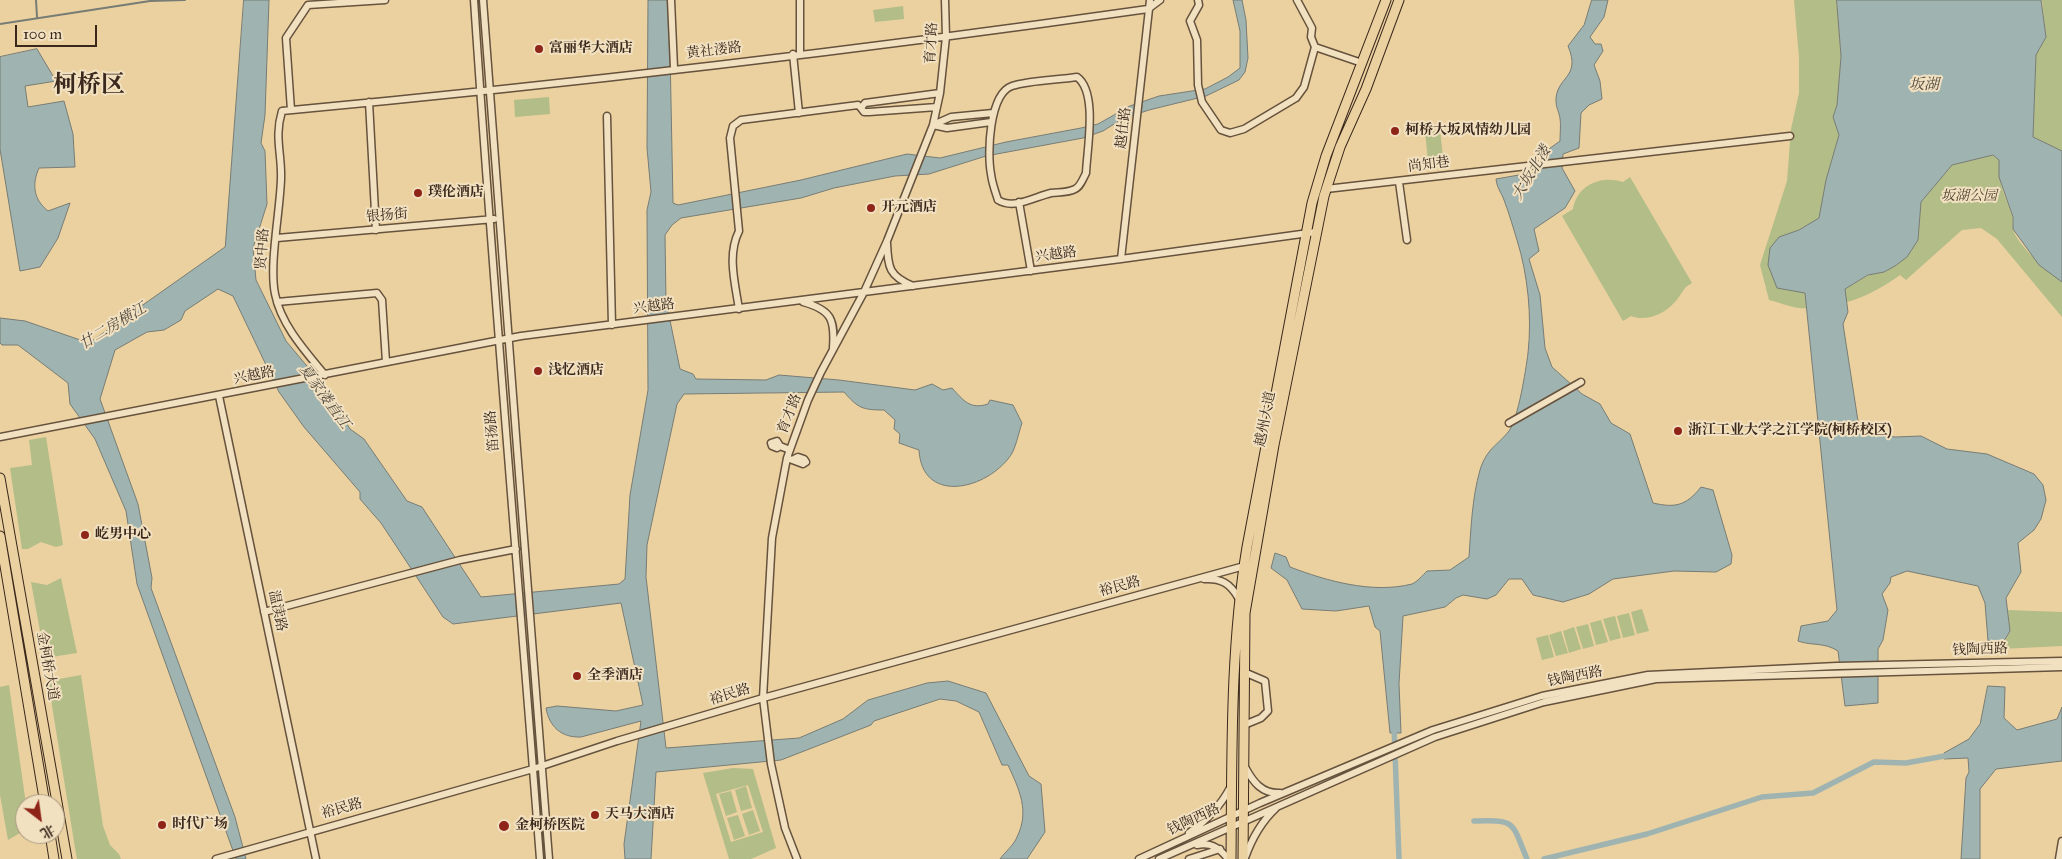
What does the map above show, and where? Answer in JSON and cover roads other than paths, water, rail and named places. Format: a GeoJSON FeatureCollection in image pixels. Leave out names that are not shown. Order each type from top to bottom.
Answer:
{"type":"FeatureCollection","features":[{"type":"Feature","properties":{"kind":"main road","name":"越州大道"},"geometry":{"type":"LineString","coordinates":[[1230,859],[1239,599],[1244,566],[1306,233],[1326,156],[1386,0]]}},
{"type":"Feature","properties":{"kind":"main road","name":"越州大道"},"geometry":{"type":"LineString","coordinates":[[1244,859],[1244,672],[1246,613],[1254,564],[1316,232],[1326,189],[1340,147],[1366,89],[1398,0]]}},
{"type":"Feature","properties":{"kind":"main road","name":"金柯桥大道"},"geometry":{"type":"LineString","coordinates":[[0,478],[66,859]]}},
{"type":"Feature","properties":{"kind":"main road","name":"金柯桥大道"},"geometry":{"type":"LineString","coordinates":[[0,536],[43,794]]}},
{"type":"Feature","properties":{"kind":"main road"},"geometry":{"type":"LineString","coordinates":[[52,844],[54,859]]}},
{"type":"Feature","properties":{"kind":"street"},"geometry":{"type":"LineString","coordinates":[[291,110],[286,38],[308,5],[385,0]]}},
{"type":"Feature","properties":{"kind":"street","name":"笛扬路"},"geometry":{"type":"LineString","coordinates":[[474,0],[491,219],[497,340],[516,549],[523,591]]}},
{"type":"Feature","properties":{"kind":"street","name":"笛扬路"},"geometry":{"type":"LineString","coordinates":[[483,0],[510,338],[533,769],[540,859]]}},
{"type":"Feature","properties":{"kind":"street"},"geometry":{"type":"LineString","coordinates":[[671,0],[673,69]]}},
{"type":"Feature","properties":{"kind":"street"},"geometry":{"type":"LineString","coordinates":[[799,113],[797,54],[800,0]]}},
{"type":"Feature","properties":{"kind":"street","name":"育才路"},"geometry":{"type":"LineString","coordinates":[[797,859],[785,828],[771,764],[763,698],[772,538],[790,458],[790,450],[808,400],[864,292],[887,241],[933,125],[940,93],[946,37],[945,0]]}},
{"type":"Feature","properties":{"kind":"street","name":"越仕路"},"geometry":{"type":"LineString","coordinates":[[1121,259],[1150,0]]}},
{"type":"Feature","properties":{"kind":"street"},"geometry":{"type":"LineString","coordinates":[[1148,9],[1160,0]]}},
{"type":"Feature","properties":{"kind":"street"},"geometry":{"type":"LineString","coordinates":[[1198,0],[1199,5],[1190,21],[1197,40],[1198,85],[1202,102],[1221,130],[1230,133],[1244,129],[1296,98],[1304,87],[1315,48],[1310,37],[1312,28],[1297,0]]}},
{"type":"Feature","properties":{"kind":"street","name":"黄社溇路"},"geometry":{"type":"LineString","coordinates":[[282,111],[490,91],[946,37],[1148,9]]}},
{"type":"Feature","properties":{"kind":"street"},"geometry":{"type":"LineString","coordinates":[[1315,48],[1362,63]]}},
{"type":"Feature","properties":{"kind":"street"},"geometry":{"type":"LineString","coordinates":[[1077,78],[1085,85],[1089,94],[1086,174],[1081,184],[1075,189],[1019,202],[1004,204],[998,200],[990,173],[991,122],[993,113],[1002,93],[1011,86],[1077,78]]}},
{"type":"Feature","properties":{"kind":"street"},"geometry":{"type":"LineString","coordinates":[[862,108],[865,104],[940,93]]}},
{"type":"Feature","properties":{"kind":"street"},"geometry":{"type":"LineString","coordinates":[[369,102],[376,230]]}},
{"type":"Feature","properties":{"kind":"street"},"geometry":{"type":"LineString","coordinates":[[738,309],[734,278],[733,244],[739,231],[739,211],[730,138],[733,126],[741,120],[858,105],[864,112],[937,107]]}},
{"type":"Feature","properties":{"kind":"street","name":"贤中路"},"geometry":{"type":"LineString","coordinates":[[282,111],[277,134],[281,177],[274,269],[275,294],[277,302],[298,342],[323,376]]}},
{"type":"Feature","properties":{"kind":"street"},"geometry":{"type":"LineString","coordinates":[[933,125],[951,117],[993,113]]}},
{"type":"Feature","properties":{"kind":"street"},"geometry":{"type":"LineString","coordinates":[[607,116],[612,325]]}},
{"type":"Feature","properties":{"kind":"street"},"geometry":{"type":"LineString","coordinates":[[933,125],[947,128],[991,122]]}},
{"type":"Feature","properties":{"kind":"street","name":"尚知巷"},"geometry":{"type":"LineString","coordinates":[[1326,189],[1790,136]]}},
{"type":"Feature","properties":{"kind":"street"},"geometry":{"type":"LineString","coordinates":[[1399,182],[1407,240]]}},
{"type":"Feature","properties":{"kind":"street"},"geometry":{"type":"LineString","coordinates":[[1019,202],[1031,271]]}},
{"type":"Feature","properties":{"kind":"street","name":"银扬街"},"geometry":{"type":"LineString","coordinates":[[277,238],[500,219]]}},
{"type":"Feature","properties":{"kind":"street","name":"兴越路"},"geometry":{"type":"LineString","coordinates":[[0,437],[323,376],[497,340],[1316,232]]}},
{"type":"Feature","properties":{"kind":"street"},"geometry":{"type":"LineString","coordinates":[[887,241],[888,260],[892,273],[901,281],[914,286]]}},
{"type":"Feature","properties":{"kind":"street"},"geometry":{"type":"LineString","coordinates":[[277,302],[377,293],[382,300],[386,362]]}},
{"type":"Feature","properties":{"kind":"street"},"geometry":{"type":"LineString","coordinates":[[799,301],[817,306],[832,319],[835,328],[833,351]]}},
{"type":"Feature","properties":{"kind":"street"},"geometry":{"type":"LineString","coordinates":[[1509,423],[1581,382]]}},
{"type":"Feature","properties":{"kind":"street","name":"温渎路"},"geometry":{"type":"LineString","coordinates":[[219,396],[316,859]]}},
{"type":"Feature","properties":{"kind":"street"},"geometry":{"type":"LineString","coordinates":[[780,446],[790,450]]}},
{"type":"Feature","properties":{"kind":"street"},"geometry":{"type":"LineString","coordinates":[[264,612],[460,560],[516,549]]}},
{"type":"Feature","properties":{"kind":"street","name":"裕民路"},"geometry":{"type":"LineString","coordinates":[[216,859],[541,767],[617,741],[763,698],[1254,564]]}},
{"type":"Feature","properties":{"kind":"street"},"geometry":{"type":"LineString","coordinates":[[1192,580],[1217,579],[1230,585],[1239,599]]}},
{"type":"Feature","properties":{"kind":"street","name":"笛扬路"},"geometry":{"type":"LineString","coordinates":[[525,626],[549,859]]}},
{"type":"Feature","properties":{"kind":"street"},"geometry":{"type":"LineString","coordinates":[[2048,664],[2062,661]]}},
{"type":"Feature","properties":{"kind":"street","name":"钱陶西路"},"geometry":{"type":"LineString","coordinates":[[1160,859],[1186,847],[1231,821],[1245,810],[1389,748],[1432,730],[1542,696],[1648,675],[2048,664],[2062,667]]}},
{"type":"Feature","properties":{"kind":"street","name":"钱陶西路"},"geometry":{"type":"LineString","coordinates":[[1139,859],[1231,821],[1244,820],[1435,737],[1544,702],[1656,679],[1837,670]]}},
{"type":"Feature","properties":{"kind":"street"},"geometry":{"type":"LineString","coordinates":[[1244,672],[1265,682],[1268,711],[1261,718],[1244,724]]}},
{"type":"Feature","properties":{"kind":"street"},"geometry":{"type":"LineString","coordinates":[[1245,767],[1256,785],[1271,794],[1286,792]]}},
{"type":"Feature","properties":{"kind":"street"},"geometry":{"type":"LineString","coordinates":[[1175,843],[1207,820],[1222,803],[1232,784]]}},
{"type":"Feature","properties":{"kind":"street"},"geometry":{"type":"LineString","coordinates":[[1244,859],[1250,842],[1264,820],[1281,804]]}},
{"type":"Feature","properties":{"kind":"street"},"geometry":{"type":"LineString","coordinates":[[2059,859],[2062,840]]}},
{"type":"Feature","properties":{"kind":"street"},"geometry":{"type":"LineString","coordinates":[[1186,847],[1206,843],[1220,849],[1230,859]]}},
{"type":"Feature","properties":{"kind":"street"},"geometry":{"type":"LineString","coordinates":[[1189,859],[1220,849]]}},
{"type":"Feature","properties":{"kind":"water"},"geometry":{"type":"Polygon","coordinates":[[[244,0],[269,0],[265,115],[261,143],[265,151],[267,204],[253,248],[256,280],[286,341],[322,384],[350,429],[364,439],[407,501],[422,507],[481,597],[619,584],[625,579],[630,495],[648,390],[647,210],[651,192],[647,148],[648,0],[669,0],[673,203],[678,205],[801,180],[907,154],[940,158],[1006,142],[1081,128],[1098,124],[1130,106],[1159,96],[1205,89],[1228,77],[1240,68],[1240,31],[1233,0],[1242,0],[1246,20],[1248,58],[1245,72],[1239,80],[1206,96],[1149,110],[1122,119],[1103,131],[1083,138],[986,156],[929,174],[895,176],[834,188],[801,198],[681,218],[672,225],[665,235],[666,301],[680,369],[693,374],[696,379],[766,380],[779,375],[839,380],[915,390],[932,384],[943,390],[952,388],[963,400],[972,405],[982,406],[988,404],[990,400],[1013,405],[1022,423],[1013,451],[997,470],[984,479],[969,484],[942,485],[931,478],[923,467],[919,450],[899,443],[900,434],[894,429],[895,420],[884,410],[865,409],[857,405],[844,392],[684,394],[677,404],[647,545],[646,577],[666,748],[799,738],[843,719],[868,700],[927,683],[948,681],[986,693],[1029,776],[1041,784],[1045,832],[1027,859],[1000,859],[1016,840],[1023,818],[1022,800],[1008,765],[1002,765],[979,712],[956,701],[940,699],[874,721],[871,725],[781,760],[656,772],[651,859],[625,859],[624,844],[641,721],[581,737],[574,737],[557,730],[550,720],[546,708],[557,706],[616,711],[643,705],[621,603],[453,624],[443,617],[381,523],[360,499],[360,492],[304,427],[279,392],[233,296],[218,289],[185,311],[181,320],[164,330],[147,332],[115,350],[100,399],[138,504],[152,578],[151,588],[235,817],[246,859],[236,859],[137,584],[126,511],[95,439],[70,404],[68,383],[18,345],[2,345],[0,343],[0,318],[25,321],[89,343],[225,247],[244,0]]]}},
{"type":"Feature","properties":{"kind":"water","name":"大坂北溇"},"geometry":{"type":"Polygon","coordinates":[[[1592,0],[1608,0],[1604,17],[1590,37],[1595,44],[1601,44],[1603,51],[1594,65],[1600,81],[1602,99],[1589,105],[1581,113],[1579,148],[1563,154],[1562,168],[1575,191],[1565,208],[1534,229],[1539,251],[1529,259],[1540,295],[1545,348],[1552,367],[1582,394],[1600,404],[1611,423],[1630,434],[1653,503],[1680,504],[1690,498],[1701,487],[1713,490],[1732,555],[1731,564],[1716,572],[1674,571],[1613,579],[1589,594],[1563,602],[1533,595],[1522,579],[1509,579],[1496,595],[1487,599],[1463,595],[1445,607],[1403,616],[1399,684],[1401,733],[1390,733],[1380,631],[1375,627],[1369,606],[1336,611],[1302,609],[1287,580],[1271,568],[1275,553],[1286,557],[1290,567],[1304,572],[1334,581],[1381,588],[1412,584],[1427,571],[1450,570],[1469,557],[1471,524],[1480,470],[1489,452],[1509,431],[1512,425],[1523,382],[1529,339],[1529,311],[1524,267],[1511,220],[1496,179],[1536,172],[1549,149],[1560,141],[1560,116],[1556,104],[1557,93],[1572,65],[1568,46],[1584,25],[1592,0]]]}},
{"type":"Feature","properties":{"kind":"water","name":"坂湖"},"geometry":{"type":"Polygon","coordinates":[[[1837,0],[2041,0],[2046,37],[2036,55],[2033,137],[2062,151],[2062,282],[2039,265],[2013,229],[2013,217],[1999,177],[1999,160],[1993,155],[1952,165],[1921,202],[1918,240],[1907,257],[1884,272],[1868,275],[1845,289],[1848,312],[1843,324],[1858,421],[1871,433],[1895,437],[1921,436],[1947,449],[1987,454],[2034,474],[2043,485],[2046,500],[2041,519],[2034,530],[2018,543],[2021,572],[2006,598],[2010,631],[2004,641],[1988,641],[1985,603],[1978,586],[1907,571],[1891,577],[1890,583],[1882,594],[1888,610],[1883,640],[1878,649],[1878,703],[1845,706],[1838,651],[1828,646],[1798,641],[1801,626],[1828,621],[1837,610],[1805,293],[1777,288],[1768,265],[1770,248],[1779,237],[1799,230],[1819,218],[1826,180],[1839,135],[1833,117],[1837,105],[1841,57],[1837,0]]]}},
{"type":"Feature","properties":{"kind":"water"},"geometry":{"type":"Polygon","coordinates":[[[37,49],[56,81],[25,86],[28,107],[64,101],[73,134],[75,167],[39,168],[35,180],[35,191],[43,206],[48,211],[70,203],[58,238],[40,267],[20,271],[0,149],[0,57],[37,49]]]}},
{"type":"Feature","properties":{"kind":"water"},"geometry":{"type":"Polygon","coordinates":[[[1988,686],[2005,687],[2004,718],[2017,730],[2057,719],[2062,707],[2062,761],[1996,769],[1980,789],[1980,859],[1961,859],[1966,778],[1969,772],[1968,758],[1944,759],[1944,753],[1969,739],[1980,724],[1988,686]]]}},
{"type":"Feature","properties":{"kind":"waterway"},"geometry":{"type":"LineString","coordinates":[[36,0],[37,17]]}},
{"type":"Feature","properties":{"kind":"waterway"},"geometry":{"type":"LineString","coordinates":[[0,24],[150,1],[185,0]]}},
{"type":"Feature","properties":{"kind":"waterway"},"geometry":{"type":"LineString","coordinates":[[1394,726],[1399,859]]}},
{"type":"Feature","properties":{"kind":"waterway"},"geometry":{"type":"LineString","coordinates":[[1544,859],[1647,834],[1762,797],[1813,793],[1874,762],[1906,763],[1950,755]]}},
{"type":"Feature","properties":{"kind":"waterway"},"geometry":{"type":"LineString","coordinates":[[1474,821],[1498,821],[1511,825],[1527,859]]}},
{"type":"Feature","properties":{"kind":"place","name":"富丽华大酒店"},"geometry":{"type":"Point","coordinates":[539,49]}},
{"type":"Feature","properties":{"kind":"place","name":"柯桥大坂风情幼儿园"},"geometry":{"type":"Point","coordinates":[1395,131]}},
{"type":"Feature","properties":{"kind":"place","name":"璞伦酒店"},"geometry":{"type":"Point","coordinates":[418,193]}},
{"type":"Feature","properties":{"kind":"place","name":"开元酒店"},"geometry":{"type":"Point","coordinates":[871,208]}},
{"type":"Feature","properties":{"kind":"place","name":"浅忆酒店"},"geometry":{"type":"Point","coordinates":[538,371]}},
{"type":"Feature","properties":{"kind":"place","name":"浙江工业大学之江学院(柯桥校区)"},"geometry":{"type":"Point","coordinates":[1678,431]}},
{"type":"Feature","properties":{"kind":"place","name":"屹男中心"},"geometry":{"type":"Point","coordinates":[85,535]}},
{"type":"Feature","properties":{"kind":"place","name":"全季酒店"},"geometry":{"type":"Point","coordinates":[577,676]}},
{"type":"Feature","properties":{"kind":"place","name":"天马大酒店"},"geometry":{"type":"Point","coordinates":[595,815]}},
{"type":"Feature","properties":{"kind":"place","name":"时代广场"},"geometry":{"type":"Point","coordinates":[162,825]}},
{"type":"Feature","properties":{"kind":"place","name":"金柯桥医院"},"geometry":{"type":"Point","coordinates":[504,826]}},
{"type":"Feature","properties":{"kind":"district","name":"柯桥区"},"geometry":{"type":"Point","coordinates":[89,86]}},
{"type":"Feature","properties":{"kind":"park label","name":"坂湖公园"},"geometry":{"type":"Point","coordinates":[1969,197]}},
{"type":"Feature","properties":{"kind":"water label","name":"廿二房横江"},"geometry":{"type":"Point","coordinates":[113,327]}},
{"type":"Feature","properties":{"kind":"water label","name":"夏家溇直江"},"geometry":{"type":"Point","coordinates":[324,397]}}]}
